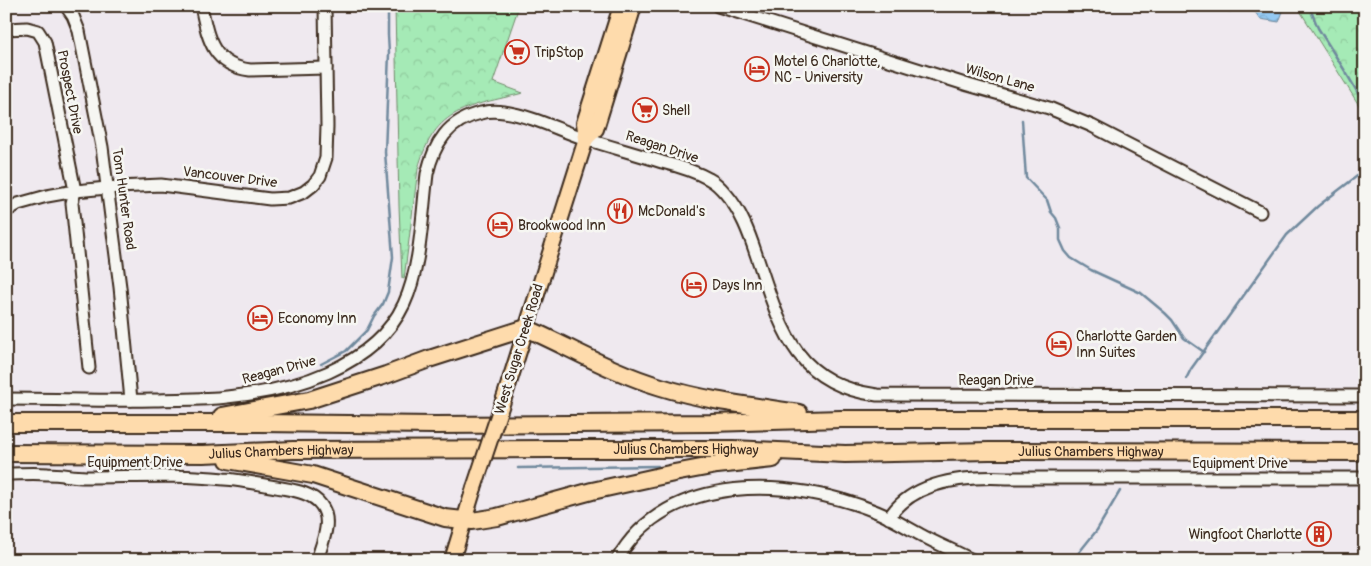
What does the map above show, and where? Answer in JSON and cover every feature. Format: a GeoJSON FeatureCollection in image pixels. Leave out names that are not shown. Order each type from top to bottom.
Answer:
{"type":"FeatureCollection","features":[{"type":"Feature","properties":{"kind":"highway"},"geometry":{"type":"LineString","coordinates":[[184,423],[309,400],[526,328],[608,368],[660,387],[725,402],[841,419]]}},
{"type":"Feature","properties":{"kind":"highway","name":"Julius Chambers Highway"},"geometry":{"type":"LineString","coordinates":[[6,423],[435,425],[711,423],[841,419],[1365,419]]}},
{"type":"Feature","properties":{"kind":"highway","name":"Julius Chambers Highway"},"geometry":{"type":"LineString","coordinates":[[6,453],[190,454],[352,450],[724,449],[846,454],[1365,452]]}},
{"type":"Feature","properties":{"kind":"highway"},"geometry":{"type":"LineString","coordinates":[[190,454],[313,474],[445,518],[464,521],[497,517],[592,492],[717,465],[846,454]]}},
{"type":"Feature","properties":{"kind":"main road","name":"West Sugar Creek Road"},"geometry":{"type":"LineString","coordinates":[[452,560],[586,139],[584,123],[621,6]]}},
{"type":"Feature","properties":{"kind":"main road","name":"West Sugar Creek Road"},"geometry":{"type":"LineString","coordinates":[[586,139],[596,129],[634,6]]}},
{"type":"Feature","properties":{"kind":"street","name":"Tom Hunter Road"},"geometry":{"type":"LineString","coordinates":[[66,6],[73,16],[78,31],[102,147],[120,287],[130,400]]}},
{"type":"Feature","properties":{"kind":"street"},"geometry":{"type":"LineString","coordinates":[[202,6],[211,46],[218,55],[231,65],[250,70],[326,68]]}},
{"type":"Feature","properties":{"kind":"street","name":"Vancouver Drive"},"geometry":{"type":"LineString","coordinates":[[107,188],[161,185],[270,199],[288,198],[304,192],[313,185],[320,176],[326,158],[325,6]]}},
{"type":"Feature","properties":{"kind":"street","name":"Wilson Lane"},"geometry":{"type":"LineString","coordinates":[[718,6],[1049,108],[1092,126],[1260,212]]}},
{"type":"Feature","properties":{"kind":"street","name":"Prospect Drive"},"geometry":{"type":"LineString","coordinates":[[6,29],[27,28],[38,31],[45,42],[75,191],[72,203],[89,368]]}},
{"type":"Feature","properties":{"kind":"street","name":"Reagan Drive"},"geometry":{"type":"LineString","coordinates":[[6,399],[211,399],[265,391],[315,378],[349,362],[363,353],[383,334],[404,305],[415,269],[426,174],[436,146],[442,137],[461,121],[483,112],[504,112],[519,115],[586,139],[676,166],[709,179],[731,200],[739,212],[783,328],[795,351],[817,373],[845,388],[877,395],[1365,396]]}},
{"type":"Feature","properties":{"kind":"street"},"geometry":{"type":"LineString","coordinates":[[6,211],[18,204],[47,196],[107,188]]}},
{"type":"Feature","properties":{"kind":"street","name":"Equipment Drive"},"geometry":{"type":"LineString","coordinates":[[6,474],[48,474],[84,477],[219,478],[251,482],[310,495],[322,506],[327,522],[317,560]]}},
{"type":"Feature","properties":{"kind":"street","name":"Equipment Drive"},"geometry":{"type":"LineString","coordinates":[[889,518],[899,504],[911,496],[935,485],[970,478],[1365,478]]}},
{"type":"Feature","properties":{"kind":"street"},"geometry":{"type":"LineString","coordinates":[[617,560],[631,539],[668,508],[690,498],[744,488],[789,489],[824,495],[840,500],[877,512],[972,560]]}},
{"type":"Feature","properties":{"kind":"green space"},"geometry":{"type":"Polygon","coordinates":[[[395,6],[519,6],[493,82],[523,93],[486,102],[457,113],[444,121],[434,133],[425,148],[418,169],[404,279],[402,278],[399,206],[395,6]]]}},
{"type":"Feature","properties":{"kind":"green space"},"geometry":{"type":"Polygon","coordinates":[[[1297,6],[1365,6],[1365,115],[1297,6]]]}},
{"type":"Feature","properties":{"kind":"water"},"geometry":{"type":"Polygon","coordinates":[[[1218,6],[1285,6],[1279,22],[1260,19],[1255,12],[1242,9],[1230,12],[1218,10],[1218,6]]]}},
{"type":"Feature","properties":{"kind":"waterway"},"geometry":{"type":"LineString","coordinates":[[321,364],[346,351],[367,330],[388,292],[393,257],[385,152],[389,53],[388,6]]}},
{"type":"Feature","properties":{"kind":"waterway"},"geometry":{"type":"LineString","coordinates":[[1309,6],[1318,28],[1365,105]]}},
{"type":"Feature","properties":{"kind":"waterway"},"geometry":{"type":"LineString","coordinates":[[1022,120],[1026,178],[1047,200],[1060,228],[1060,240],[1065,251],[1071,258],[1091,270],[1141,293],[1172,320],[1184,338],[1204,352]]}},
{"type":"Feature","properties":{"kind":"waterway"},"geometry":{"type":"LineString","coordinates":[[1186,379],[1191,369],[1287,235],[1318,206],[1365,170]]}},
{"type":"Feature","properties":{"kind":"waterway"},"geometry":{"type":"LineString","coordinates":[[518,468],[658,466]]}},
{"type":"Feature","properties":{"kind":"waterway"},"geometry":{"type":"LineString","coordinates":[[1073,560],[1097,530],[1120,491]]}},
{"type":"Feature","properties":{"kind":"place","name":"TripStop"},"geometry":{"type":"Point","coordinates":[517,52]}},
{"type":"Feature","properties":{"kind":"place","name":"Motel 6 Charlotte, NC - University"},"geometry":{"type":"Point","coordinates":[757,69]}},
{"type":"Feature","properties":{"kind":"place","name":"Shell"},"geometry":{"type":"Point","coordinates":[645,110]}},
{"type":"Feature","properties":{"kind":"place","name":"McDonald's"},"geometry":{"type":"Point","coordinates":[620,211]}},
{"type":"Feature","properties":{"kind":"place","name":"Brookwood Inn"},"geometry":{"type":"Point","coordinates":[500,225]}},
{"type":"Feature","properties":{"kind":"place","name":"Days Inn"},"geometry":{"type":"Point","coordinates":[694,285]}},
{"type":"Feature","properties":{"kind":"place","name":"Economy Inn"},"geometry":{"type":"Point","coordinates":[260,318]}},
{"type":"Feature","properties":{"kind":"place","name":"Charlotte Garden Inn Suites"},"geometry":{"type":"Point","coordinates":[1059,344]}},
{"type":"Feature","properties":{"kind":"place","name":"Wingfoot Charlotte"},"geometry":{"type":"Point","coordinates":[1319,534]}}]}
